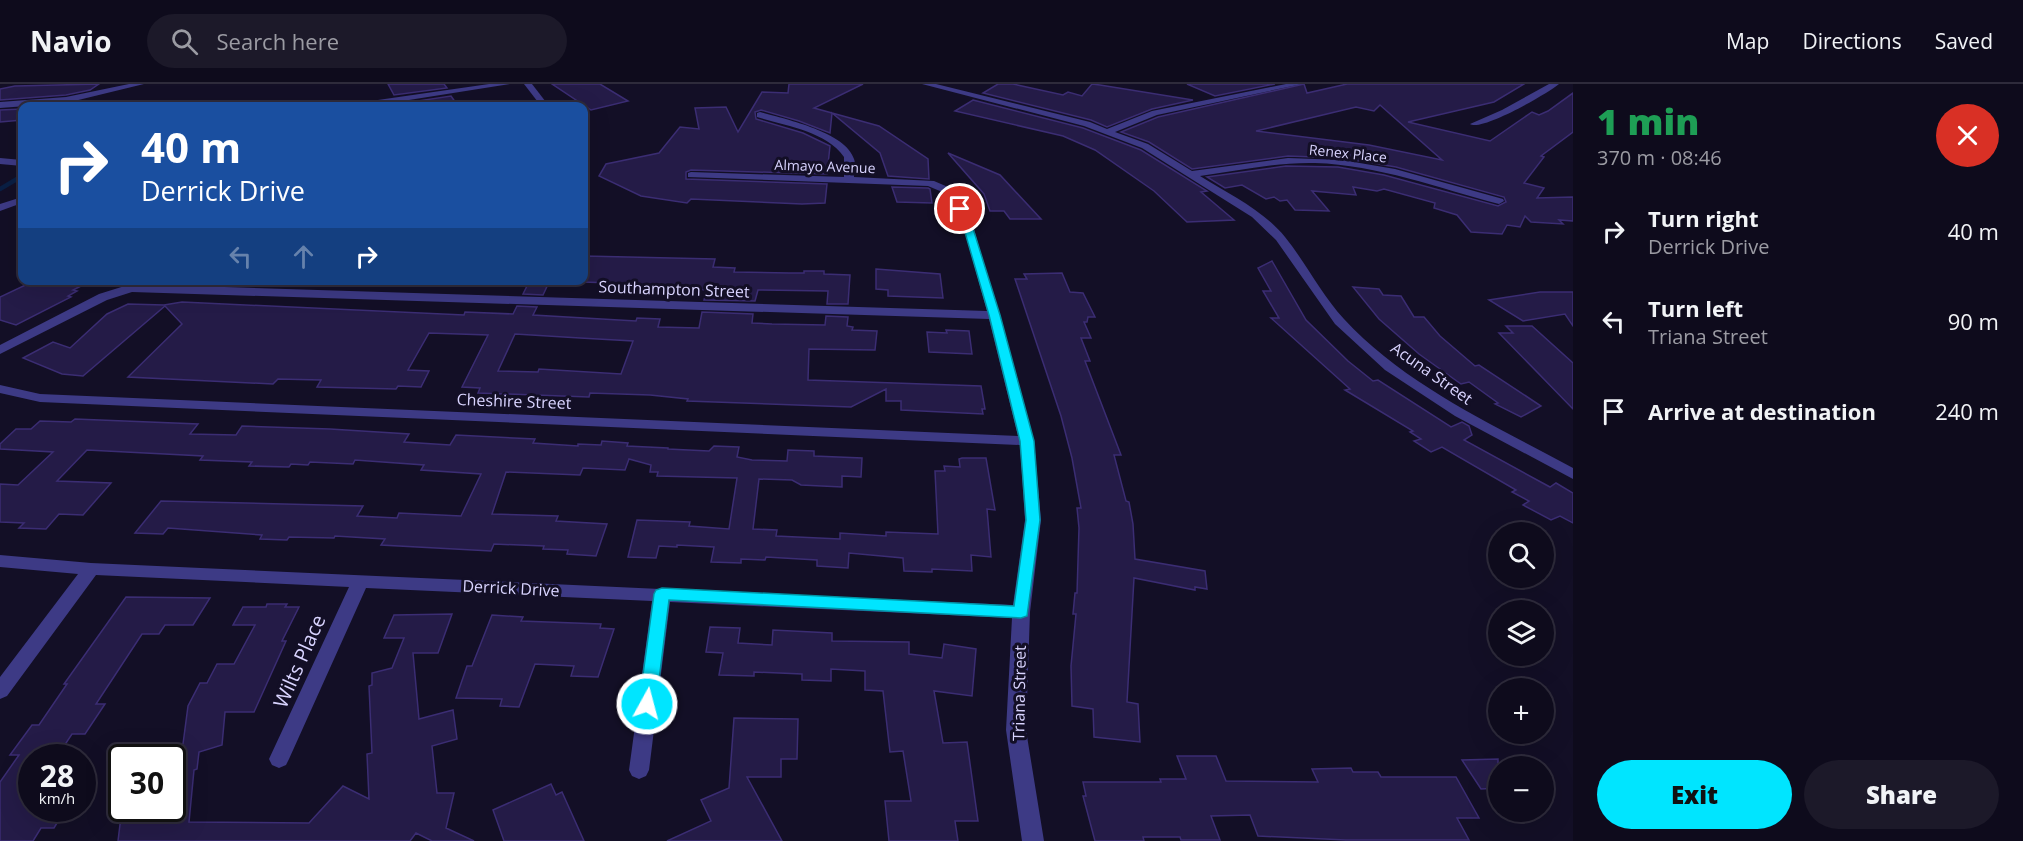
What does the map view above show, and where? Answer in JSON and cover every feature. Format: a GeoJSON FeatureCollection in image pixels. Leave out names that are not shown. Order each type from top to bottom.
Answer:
{"type":"FeatureCollection","features":[{"type":"Feature","properties":{"kind":"street"},"geometry":{"type":"LineString","coordinates":[[40,102],[66,100],[140,84]]}},
{"type":"Feature","properties":{"kind":"street"},"geometry":{"type":"LineString","coordinates":[[384,102],[506,84]]}},
{"type":"Feature","properties":{"kind":"street"},"geometry":{"type":"LineString","coordinates":[[528,84],[542,102]]}},
{"type":"Feature","properties":{"kind":"street","name":"Acuna Street"},"geometry":{"type":"LineString","coordinates":[[926,84],[1109,131],[1145,146],[1192,174],[1256,215],[1280,238],[1339,321],[1390,368],[1460,413],[1573,474]]}},
{"type":"Feature","properties":{"kind":"street"},"geometry":{"type":"LineString","coordinates":[[1109,131],[1155,113],[1298,84]]}},
{"type":"Feature","properties":{"kind":"street"},"geometry":{"type":"LineString","coordinates":[[1473,124],[1505,112],[1555,84]]}},
{"type":"Feature","properties":{"kind":"street"},"geometry":{"type":"LineString","coordinates":[[0,105],[18,104]]}},
{"type":"Feature","properties":{"kind":"street"},"geometry":{"type":"LineString","coordinates":[[760,115],[827,137],[839,144],[850,158],[849,181]]}},
{"type":"Feature","properties":{"kind":"street"},"geometry":{"type":"LineString","coordinates":[[0,161],[18,163]]}},
{"type":"Feature","properties":{"kind":"street","name":"Renex Place"},"geometry":{"type":"LineString","coordinates":[[1192,174],[1288,161],[1329,162],[1388,170],[1499,201]]}},
{"type":"Feature","properties":{"kind":"street","name":"Almayo Avenue"},"geometry":{"type":"LineString","coordinates":[[691,175],[930,183],[951,192],[954,197]]}},
{"type":"Feature","properties":{"kind":"street","name":"Triana Street"},"geometry":{"type":"LineString","coordinates":[[954,197],[967,222],[1027,441],[1033,520],[1021,612],[1016,730],[1033,841]]}},
{"type":"Feature","properties":{"kind":"street"},"geometry":{"type":"LineString","coordinates":[[0,208],[18,201]]}},
{"type":"Feature","properties":{"kind":"street","name":"Southampton Street"},"geometry":{"type":"LineString","coordinates":[[0,350],[103,297],[131,288],[994,315]]}},
{"type":"Feature","properties":{"kind":"street","name":"Cheshire Street"},"geometry":{"type":"LineString","coordinates":[[0,389],[40,398],[1027,441]]}},
{"type":"Feature","properties":{"kind":"street","name":"Derrick Drive"},"geometry":{"type":"LineString","coordinates":[[0,561],[91,570],[1021,612]]}},
{"type":"Feature","properties":{"kind":"street"},"geometry":{"type":"LineString","coordinates":[[0,691],[91,570]]}},
{"type":"Feature","properties":{"kind":"street","name":"Wilts Place"},"geometry":{"type":"LineString","coordinates":[[279,759],[360,581]]}},
{"type":"Feature","properties":{"kind":"street"},"geometry":{"type":"LineString","coordinates":[[639,770],[662,594]]}},
{"type":"Feature","properties":{"kind":"building"},"geometry":{"type":"Polygon","coordinates":[[[99,84],[90,90],[66,95],[0,100],[0,89],[15,86],[99,84]]]}},
{"type":"Feature","properties":{"kind":"building"},"geometry":{"type":"Polygon","coordinates":[[[388,84],[444,84],[447,88],[394,95],[388,84]]]}},
{"type":"Feature","properties":{"kind":"building"},"geometry":{"type":"Polygon","coordinates":[[[552,84],[600,84],[628,101],[591,110],[588,108],[588,102],[579,102],[552,84]]]}},
{"type":"Feature","properties":{"kind":"building"},"geometry":{"type":"Polygon","coordinates":[[[789,84],[863,84],[814,108],[879,126],[928,159],[929,179],[888,176],[880,153],[832,113],[830,133],[761,110],[755,112],[756,119],[803,133],[830,146],[827,174],[691,170],[686,172],[686,179],[827,184],[825,203],[691,199],[687,203],[641,196],[599,176],[606,164],[659,153],[680,127],[699,129],[695,108],[726,107],[738,132],[762,92],[788,93],[789,84]]]}},
{"type":"Feature","properties":{"kind":"building"},"geometry":{"type":"Polygon","coordinates":[[[998,84],[1013,84],[1063,95],[1068,92],[1082,96],[1092,84],[1193,100],[1152,109],[1107,127],[1091,120],[983,93],[998,84]]]}},
{"type":"Feature","properties":{"kind":"building"},"geometry":{"type":"Polygon","coordinates":[[[1187,84],[1275,84],[1215,96],[1187,84]]]}},
{"type":"Feature","properties":{"kind":"building"},"geometry":{"type":"Polygon","coordinates":[[[1304,84],[1307,93],[1347,84],[1524,84],[1494,102],[1408,122],[1490,141],[1532,112],[1539,115],[1548,111],[1573,93],[1573,132],[1541,156],[1544,157],[1524,183],[1544,188],[1537,198],[1573,197],[1573,221],[1559,220],[1563,224],[1531,222],[1525,216],[1520,227],[1507,225],[1502,234],[1471,232],[1457,215],[1434,208],[1435,203],[1384,189],[1377,191],[1353,187],[1356,195],[1312,191],[1329,211],[1295,210],[1287,200],[1280,201],[1274,197],[1266,199],[1242,185],[1225,188],[1207,177],[1286,166],[1338,167],[1384,175],[1498,206],[1506,202],[1504,197],[1396,167],[1342,158],[1288,156],[1192,169],[1149,142],[1121,132],[1158,117],[1304,84]],[[1380,105],[1374,111],[1356,107],[1256,131],[1369,145],[1442,160],[1380,105]]]}},
{"type":"Feature","properties":{"kind":"building"},"geometry":{"type":"Polygon","coordinates":[[[451,96],[455,102],[411,102],[451,96]]]}},
{"type":"Feature","properties":{"kind":"building"},"geometry":{"type":"Polygon","coordinates":[[[973,100],[1083,128],[1141,150],[1207,191],[1201,192],[1234,220],[1187,222],[1154,191],[1095,150],[1063,136],[955,111],[973,100]]]}},
{"type":"Feature","properties":{"kind":"building"},"geometry":{"type":"Polygon","coordinates":[[[18,109],[18,120],[0,122],[0,110],[18,109]]]}},
{"type":"Feature","properties":{"kind":"building"},"geometry":{"type":"Polygon","coordinates":[[[948,153],[1000,175],[1041,219],[1010,219],[1004,211],[990,211],[984,194],[948,153]]]}},
{"type":"Feature","properties":{"kind":"building"},"geometry":{"type":"Polygon","coordinates":[[[892,187],[928,188],[932,203],[897,202],[892,187]]]}},
{"type":"Feature","properties":{"kind":"building"},"geometry":{"type":"Polygon","coordinates":[[[588,256],[715,259],[713,267],[735,268],[734,272],[824,271],[824,274],[850,275],[848,304],[827,304],[828,291],[758,290],[755,301],[704,300],[707,290],[692,289],[693,287],[659,285],[658,289],[610,287],[611,283],[588,282],[588,256]]]}},
{"type":"Feature","properties":{"kind":"building"},"geometry":{"type":"Polygon","coordinates":[[[1272,261],[1306,320],[1348,361],[1373,381],[1378,380],[1451,427],[1462,422],[1469,426],[1472,435],[1464,440],[1550,487],[1556,483],[1573,493],[1573,523],[1560,516],[1551,520],[1523,505],[1529,501],[1512,492],[1516,490],[1442,447],[1431,452],[1414,441],[1421,439],[1410,432],[1413,431],[1345,390],[1350,389],[1271,318],[1279,318],[1263,291],[1271,291],[1258,268],[1272,261]]]}},
{"type":"Feature","properties":{"kind":"building"},"geometry":{"type":"Polygon","coordinates":[[[876,269],[940,274],[943,298],[888,296],[888,290],[876,289],[876,269]]]}},
{"type":"Feature","properties":{"kind":"building"},"geometry":{"type":"Polygon","coordinates":[[[1062,273],[1070,292],[1083,293],[1095,317],[1088,317],[1087,322],[1084,322],[1091,338],[1081,338],[1090,361],[1085,361],[1121,455],[1114,455],[1126,501],[1129,502],[1135,559],[1205,571],[1207,589],[1195,587],[1195,590],[1134,578],[1127,702],[1138,704],[1140,742],[1094,737],[1093,709],[1072,706],[1071,666],[1076,614],[1073,614],[1075,593],[1077,593],[1079,528],[1077,508],[1081,508],[1072,458],[1061,416],[1015,279],[1027,279],[1024,274],[1062,273]]]}},
{"type":"Feature","properties":{"kind":"building"},"geometry":{"type":"Polygon","coordinates":[[[25,285],[83,285],[73,290],[77,291],[68,296],[71,297],[16,325],[0,320],[0,297],[25,285]]]}},
{"type":"Feature","properties":{"kind":"building"},"geometry":{"type":"Polygon","coordinates":[[[528,285],[548,285],[543,295],[523,294],[528,285]]]}},
{"type":"Feature","properties":{"kind":"building"},"geometry":{"type":"Polygon","coordinates":[[[1353,287],[1379,289],[1383,295],[1401,296],[1414,317],[1424,317],[1440,336],[1475,366],[1479,365],[1541,406],[1521,417],[1495,404],[1498,403],[1469,382],[1461,384],[1419,354],[1379,319],[1353,287]]]}},
{"type":"Feature","properties":{"kind":"building"},"geometry":{"type":"Polygon","coordinates":[[[1540,292],[1573,292],[1573,326],[1565,314],[1523,321],[1489,300],[1540,292]]]}},
{"type":"Feature","properties":{"kind":"building"},"geometry":{"type":"Polygon","coordinates":[[[182,302],[464,315],[465,312],[513,314],[517,306],[537,307],[533,315],[636,321],[637,318],[660,319],[658,327],[699,328],[702,312],[753,314],[752,323],[772,324],[825,325],[826,316],[848,317],[847,326],[853,327],[852,330],[877,331],[875,350],[809,349],[808,380],[981,386],[985,409],[982,409],[983,414],[901,410],[901,401],[886,401],[886,389],[851,407],[687,401],[688,399],[650,395],[590,393],[589,397],[478,393],[480,388],[462,387],[488,335],[429,333],[408,370],[429,371],[421,387],[398,386],[396,389],[317,387],[321,380],[278,379],[273,384],[128,377],[182,324],[165,306],[83,376],[62,374],[23,358],[53,342],[70,348],[107,314],[128,304],[164,305],[182,302]],[[515,334],[498,371],[538,372],[539,369],[621,374],[633,341],[515,334]]]}},
{"type":"Feature","properties":{"kind":"building"},"geometry":{"type":"Polygon","coordinates":[[[1506,326],[1532,326],[1573,363],[1573,409],[1499,333],[1513,333],[1506,326]]]}},
{"type":"Feature","properties":{"kind":"building"},"geometry":{"type":"Polygon","coordinates":[[[946,330],[969,331],[972,354],[929,352],[927,332],[947,333],[946,330]]]}},
{"type":"Feature","properties":{"kind":"building"},"geometry":{"type":"Polygon","coordinates":[[[75,419],[198,424],[190,434],[236,435],[242,426],[330,429],[409,434],[404,442],[450,445],[456,435],[535,439],[533,443],[578,446],[578,444],[601,445],[602,441],[628,443],[627,446],[709,451],[714,446],[739,447],[737,457],[752,460],[787,461],[788,450],[814,451],[814,456],[862,458],[861,477],[842,476],[842,487],[801,485],[792,480],[759,479],[753,529],[777,530],[776,536],[840,539],[840,533],[886,536],[886,532],[938,534],[935,471],[945,471],[944,466],[960,467],[959,459],[962,458],[986,458],[995,510],[987,509],[991,557],[971,555],[972,571],[932,569],[932,572],[904,571],[903,558],[849,553],[848,568],[817,566],[817,560],[766,557],[765,560],[741,559],[741,563],[711,562],[714,547],[677,545],[677,547],[659,546],[656,558],[628,557],[637,520],[690,522],[689,526],[729,529],[737,478],[657,476],[658,472],[650,472],[651,465],[629,459],[625,470],[583,468],[580,475],[506,472],[492,514],[558,516],[556,521],[607,524],[596,556],[567,554],[568,550],[543,549],[544,546],[494,544],[491,551],[381,545],[385,539],[335,536],[334,538],[289,537],[287,540],[260,539],[262,535],[168,528],[163,534],[135,533],[161,501],[363,506],[357,516],[397,518],[399,513],[461,516],[481,474],[421,470],[424,465],[355,460],[353,464],[310,462],[308,465],[291,464],[289,467],[249,466],[252,462],[200,460],[203,456],[87,450],[57,481],[111,483],[83,515],[59,514],[46,529],[19,528],[24,523],[0,522],[0,484],[18,485],[53,452],[0,449],[0,444],[16,429],[31,429],[40,421],[71,422],[75,419]]]}},
{"type":"Feature","properties":{"kind":"building"},"geometry":{"type":"Polygon","coordinates":[[[126,597],[210,598],[193,625],[165,625],[159,634],[142,634],[96,704],[105,704],[85,734],[72,734],[65,744],[18,744],[32,725],[39,725],[67,684],[64,684],[126,597]]]}},
{"type":"Feature","properties":{"kind":"building"},"geometry":{"type":"Polygon","coordinates":[[[267,604],[287,604],[285,607],[299,607],[282,641],[286,641],[254,712],[225,712],[222,745],[199,752],[197,769],[194,770],[189,822],[309,823],[343,786],[369,799],[367,754],[372,753],[369,686],[372,685],[372,673],[392,668],[404,638],[384,638],[394,615],[452,614],[438,653],[413,653],[419,719],[453,710],[457,739],[432,746],[437,793],[454,793],[446,828],[474,841],[432,841],[416,833],[410,841],[118,841],[120,822],[186,822],[186,744],[183,744],[188,706],[200,683],[207,683],[217,664],[234,664],[255,625],[233,625],[243,607],[266,607],[267,604]]]}},
{"type":"Feature","properties":{"kind":"building"},"geometry":{"type":"Polygon","coordinates":[[[492,615],[523,617],[521,621],[601,624],[600,628],[614,629],[598,677],[571,676],[574,666],[535,664],[519,707],[500,706],[502,699],[456,698],[467,666],[472,666],[492,615]]]}},
{"type":"Feature","properties":{"kind":"building"},"geometry":{"type":"Polygon","coordinates":[[[710,627],[740,628],[738,643],[772,645],[773,630],[832,633],[832,641],[909,642],[909,654],[942,658],[944,644],[976,649],[972,696],[934,691],[943,743],[967,742],[978,821],[955,821],[958,841],[889,841],[885,801],[911,801],[903,751],[890,752],[883,691],[865,690],[865,671],[831,669],[831,681],[802,680],[802,674],[754,672],[754,676],[719,675],[723,653],[706,652],[710,627]]]}},
{"type":"Feature","properties":{"kind":"building"},"geometry":{"type":"Polygon","coordinates":[[[734,718],[798,719],[797,759],[781,759],[781,777],[747,777],[782,841],[667,841],[711,821],[701,800],[729,788],[734,718]]]}},
{"type":"Feature","properties":{"kind":"building"},"geometry":{"type":"Polygon","coordinates":[[[18,744],[18,755],[10,755],[18,744]]]}},
{"type":"Feature","properties":{"kind":"building"},"geometry":{"type":"Polygon","coordinates":[[[18,756],[18,822],[58,822],[54,828],[41,828],[33,841],[0,841],[0,782],[18,756]]]}},
{"type":"Feature","properties":{"kind":"building"},"geometry":{"type":"Polygon","coordinates":[[[1177,756],[1216,756],[1226,781],[1318,782],[1312,769],[1351,768],[1353,772],[1378,772],[1381,777],[1456,777],[1479,818],[1457,818],[1469,840],[1346,840],[1258,836],[1250,815],[1211,816],[1220,840],[1143,837],[1144,841],[1095,841],[1083,796],[1086,796],[1083,782],[1161,782],[1160,779],[1186,779],[1177,756]]]}},
{"type":"Feature","properties":{"kind":"building"},"geometry":{"type":"Polygon","coordinates":[[[1488,759],[1488,789],[1481,789],[1462,760],[1488,759]]]}},
{"type":"Feature","properties":{"kind":"building"},"geometry":{"type":"Polygon","coordinates":[[[551,784],[556,795],[562,792],[584,841],[504,841],[493,810],[551,784]]]}},
{"type":"Feature","properties":{"kind":"waterway"},"geometry":{"type":"LineString","coordinates":[[0,189],[18,178]]}},
{"type":"Feature","properties":{"kind":"route"},"geometry":{"type":"LineString","coordinates":[[647,704],[662,594],[1021,612],[1033,520],[1027,441],[994,315],[967,222],[960,209]]}}]}
